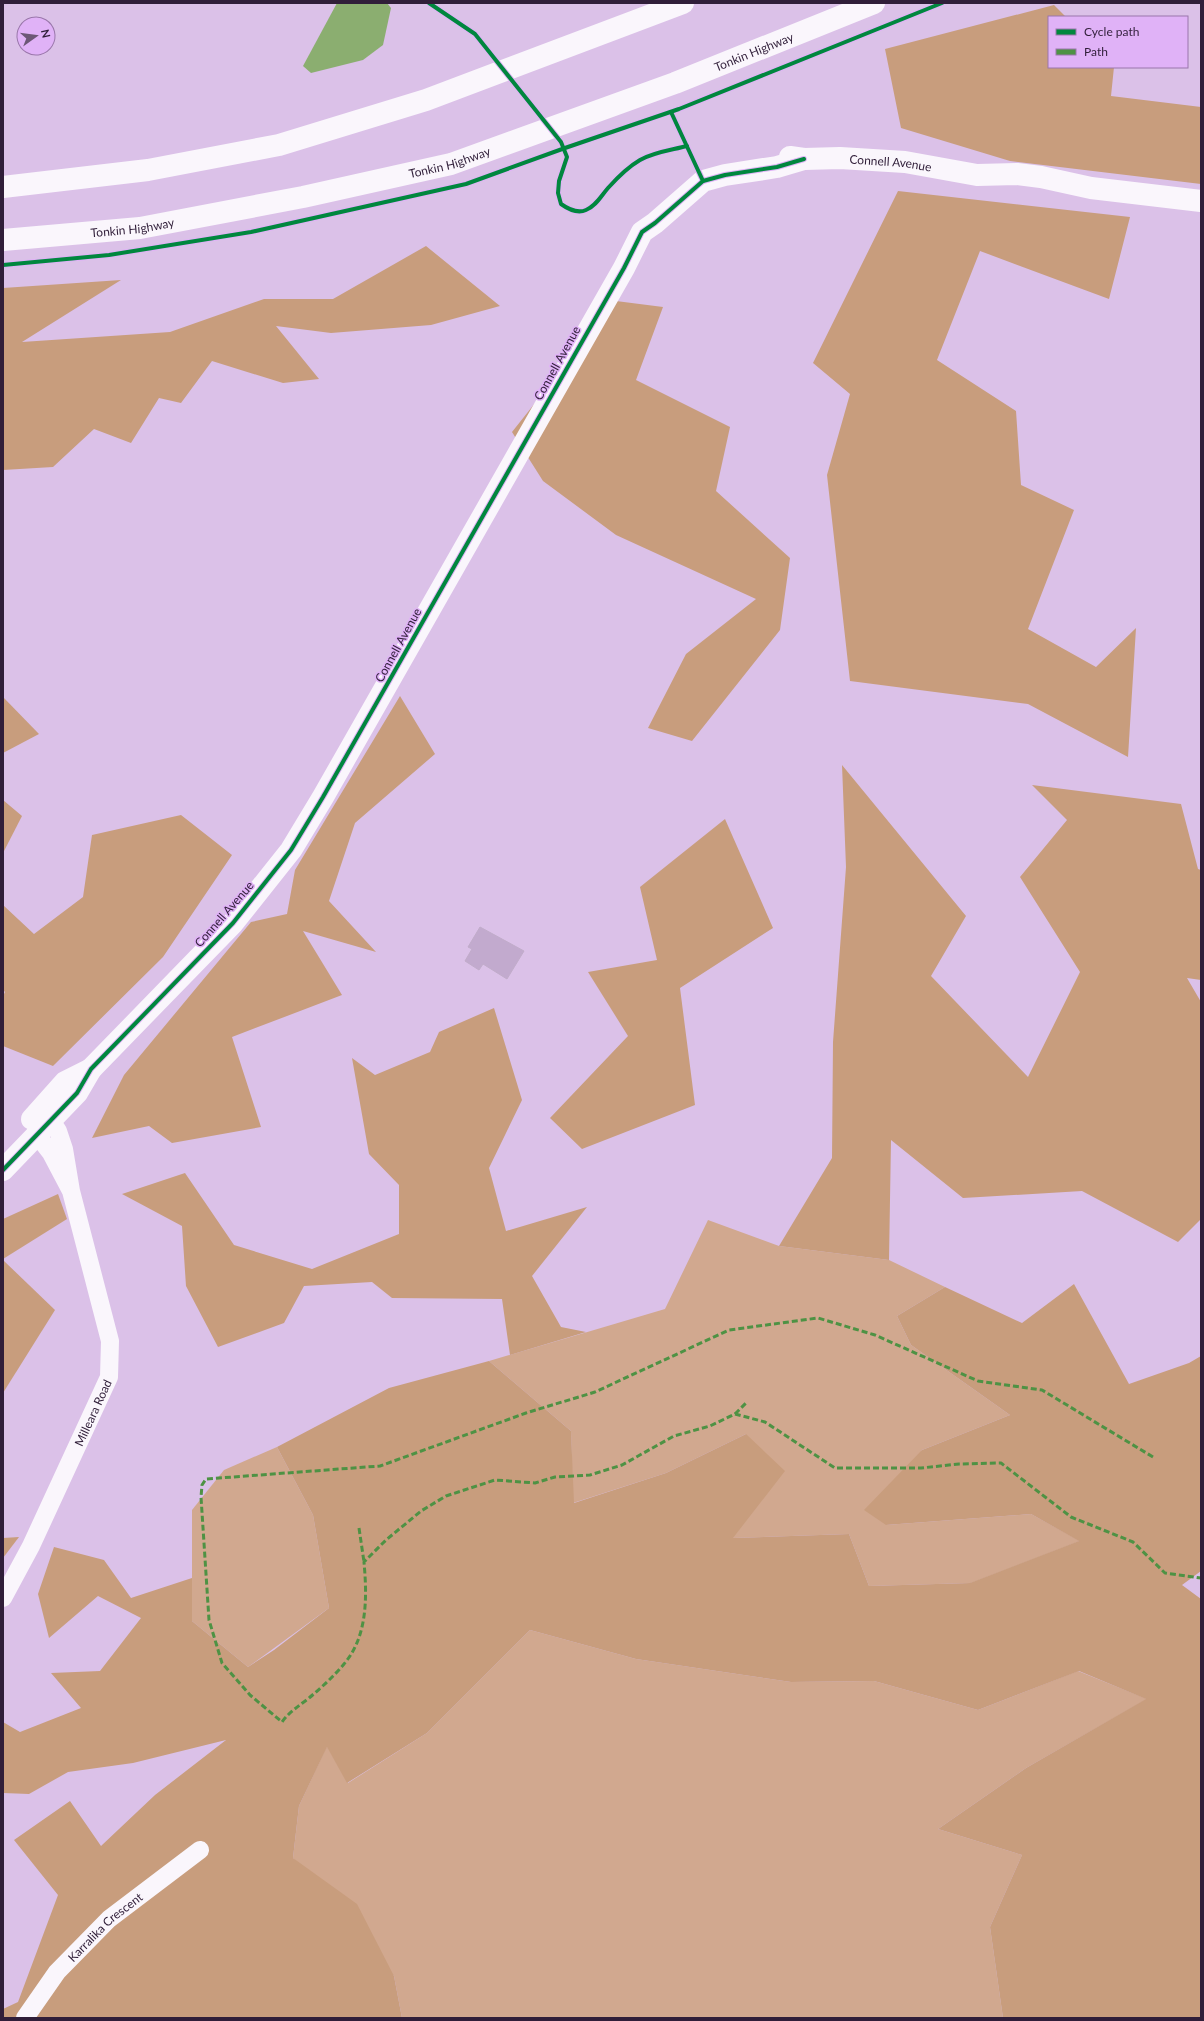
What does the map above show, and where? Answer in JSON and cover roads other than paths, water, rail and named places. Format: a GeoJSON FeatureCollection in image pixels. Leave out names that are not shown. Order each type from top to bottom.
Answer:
{"type":"FeatureCollection","features":[{"type":"Feature","properties":{"kind":"main road"},"geometry":{"type":"LineString","coordinates":[[3,187],[148,170],[279,145],[426,100],[683,3]]}},
{"type":"Feature","properties":{"kind":"main road","name":"Tonkin Highway"},"geometry":{"type":"LineString","coordinates":[[3,240],[140,228],[303,197],[452,164],[675,82],[874,3]]}},
{"type":"Feature","properties":{"kind":"main road","name":"Connell Avenue"},"geometry":{"type":"LineString","coordinates":[[3,1170],[41,1123],[65,1082],[92,1069],[233,924],[291,850],[323,797],[614,282],[624,268],[630,252],[642,232],[655,223],[703,181],[725,175],[777,167],[804,159],[840,158],[905,162],[977,175],[1017,186],[1039,188],[1091,188],[1201,200]]}},
{"type":"Feature","properties":{"kind":"main road","name":"Connell Avenue"},"geometry":{"type":"LineString","coordinates":[[3,1151],[41,1123]]}},
{"type":"Feature","properties":{"kind":"street","name":"Milleara Road"},"geometry":{"type":"LineString","coordinates":[[3,1598],[31,1546],[109,1377],[110,1341],[71,1191],[64,1149],[58,1131],[41,1123]]}},
{"type":"Feature","properties":{"kind":"street","name":"Karralika Crescent"},"geometry":{"type":"LineString","coordinates":[[25,2018],[57,1972],[109,1919],[200,1850]]}}]}
